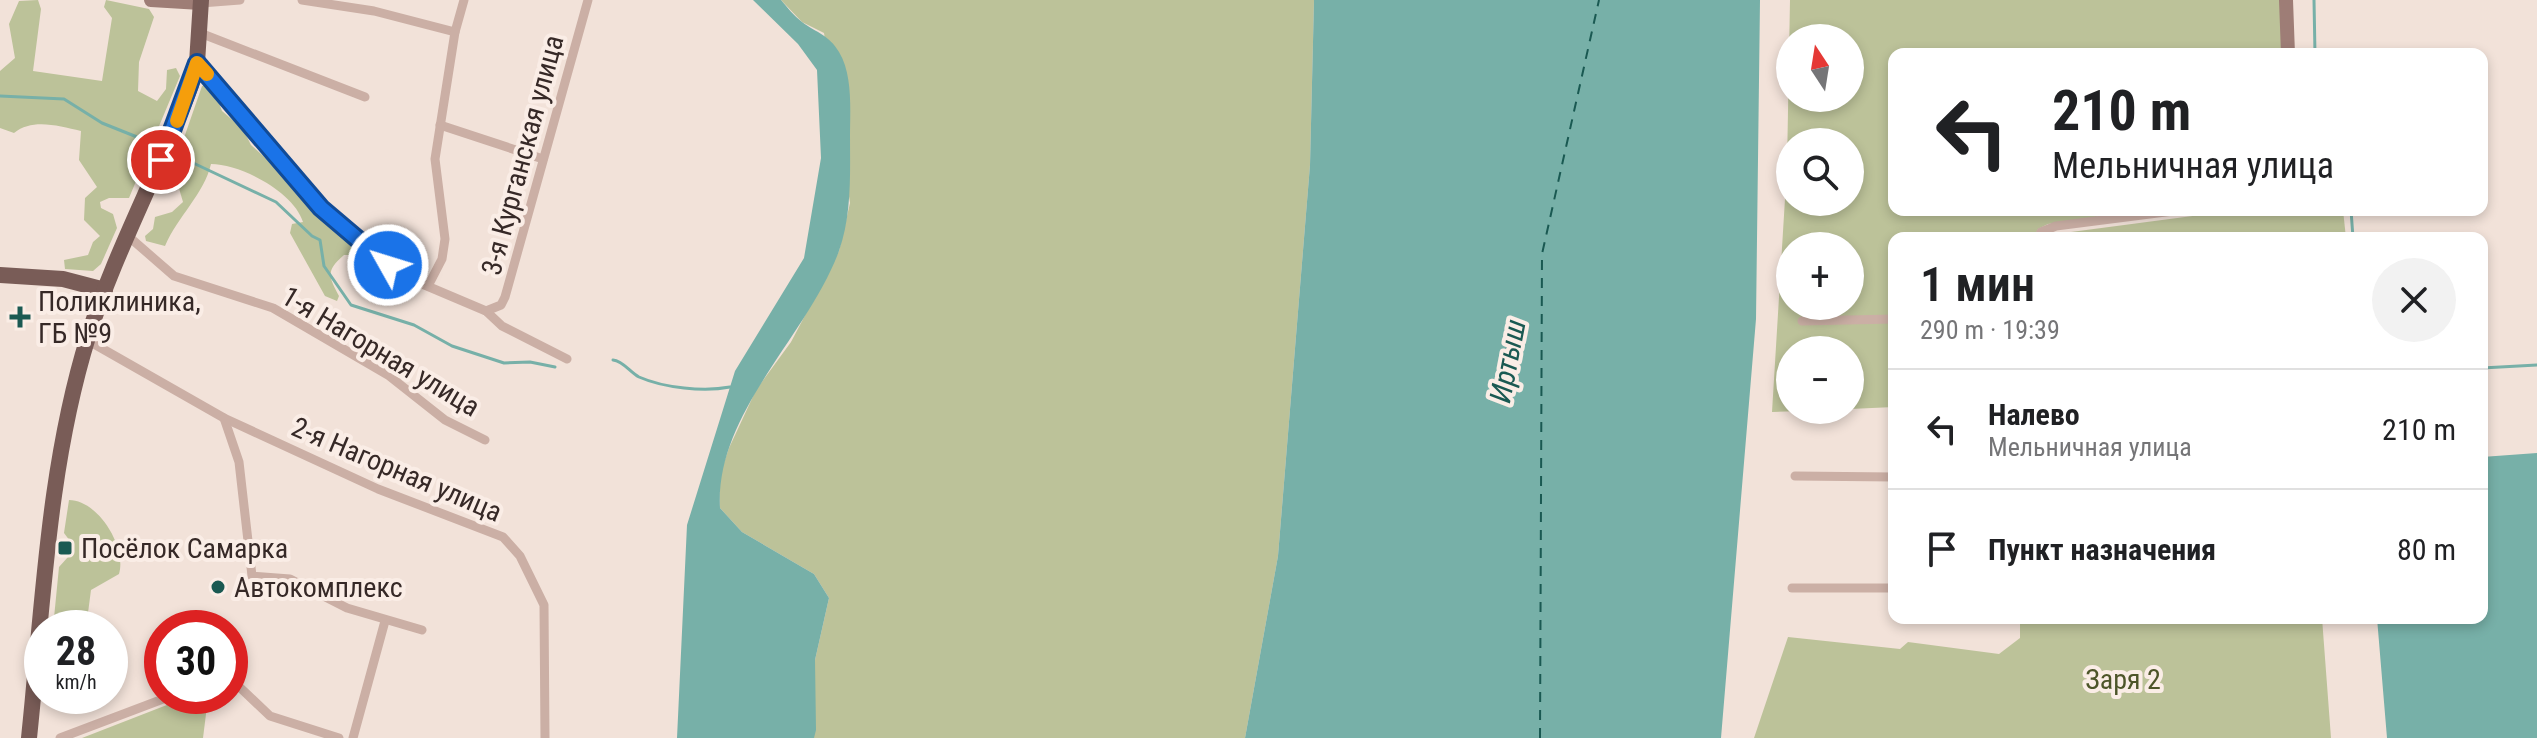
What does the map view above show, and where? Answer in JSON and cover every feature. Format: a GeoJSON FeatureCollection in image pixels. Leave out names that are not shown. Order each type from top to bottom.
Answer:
{"type":"FeatureCollection","features":[{"type":"Feature","properties":{"kind":"main road"},"geometry":{"type":"LineString","coordinates":[[29,738],[59,470],[87,340],[182,109],[197,63],[201,2]]}},
{"type":"Feature","properties":{"kind":"main road"},"geometry":{"type":"LineString","coordinates":[[0,275],[63,279],[105,290]]}},
{"type":"Feature","properties":{"kind":"street"},"geometry":{"type":"LineString","coordinates":[[151,0],[240,0]]}},
{"type":"Feature","properties":{"kind":"street"},"geometry":{"type":"LineString","coordinates":[[302,0],[374,11],[455,32]]}},
{"type":"Feature","properties":{"kind":"street"},"geometry":{"type":"LineString","coordinates":[[428,286],[442,259],[445,239],[435,159],[455,32],[464,0]]}},
{"type":"Feature","properties":{"kind":"street","name":"3-я Курганская улица"},"geometry":{"type":"LineString","coordinates":[[486,311],[501,305],[505,297],[588,0]]}},
{"type":"Feature","properties":{"kind":"street"},"geometry":{"type":"LineString","coordinates":[[2286,0],[2288,48]]}},
{"type":"Feature","properties":{"kind":"street"},"geometry":{"type":"LineString","coordinates":[[200,33],[365,97]]}},
{"type":"Feature","properties":{"kind":"street"},"geometry":{"type":"LineString","coordinates":[[197,63],[331,218],[401,275],[486,311],[502,326],[567,359]]}},
{"type":"Feature","properties":{"kind":"street"},"geometry":{"type":"LineString","coordinates":[[440,125],[543,159]]}},
{"type":"Feature","properties":{"kind":"street"},"geometry":{"type":"LineString","coordinates":[[2041,232],[2056,226],[2134,216]]}},
{"type":"Feature","properties":{"kind":"street","name":"1-я Нагорная улица"},"geometry":{"type":"LineString","coordinates":[[128,236],[174,276],[273,308],[388,375],[445,420],[485,440]]}},
{"type":"Feature","properties":{"kind":"street"},"geometry":{"type":"LineString","coordinates":[[1802,321],[1888,319]]}},
{"type":"Feature","properties":{"kind":"street","name":"2-я Нагорная улица"},"geometry":{"type":"LineString","coordinates":[[87,340],[224,418],[378,489],[503,537],[513,546],[535,581],[544,605],[545,738]]}},
{"type":"Feature","properties":{"kind":"street"},"geometry":{"type":"LineString","coordinates":[[224,418],[239,462],[252,576],[306,584],[347,608],[422,630]]}},
{"type":"Feature","properties":{"kind":"street"},"geometry":{"type":"LineString","coordinates":[[1795,476],[1888,477]]}},
{"type":"Feature","properties":{"kind":"street"},"geometry":{"type":"LineString","coordinates":[[1792,588],[1888,588]]}},
{"type":"Feature","properties":{"kind":"street"},"geometry":{"type":"LineString","coordinates":[[353,738],[385,621]]}},
{"type":"Feature","properties":{"kind":"street"},"geometry":{"type":"LineString","coordinates":[[248,695],[270,716],[339,738]]}},
{"type":"Feature","properties":{"kind":"street"},"geometry":{"type":"LineString","coordinates":[[60,738],[144,706]]}},
{"type":"Feature","properties":{"kind":"green space"},"geometry":{"type":"Polygon","coordinates":[[[38,0],[41,9],[33,71],[102,81],[112,18],[104,7],[106,0],[149,9],[154,17],[139,62],[138,91],[157,101],[166,89],[167,70],[176,68],[180,76],[129,198],[109,198],[100,202],[101,208],[113,214],[117,228],[101,264],[93,271],[65,269],[64,260],[88,255],[93,242],[100,236],[84,220],[85,198],[97,187],[79,160],[81,131],[46,124],[21,128],[14,133],[0,128],[0,71],[15,58],[9,24],[19,1],[38,0]]]}},
{"type":"Feature","properties":{"kind":"green space"},"geometry":{"type":"Polygon","coordinates":[[[781,0],[1314,0],[1310,165],[1278,556],[1245,738],[814,738],[815,660],[829,598],[814,574],[742,532],[720,508],[719,477],[729,448],[756,390],[791,342],[839,251],[850,203],[824,33],[802,22],[781,0]]]}},
{"type":"Feature","properties":{"kind":"green space"},"geometry":{"type":"Polygon","coordinates":[[[1790,0],[2283,0],[2284,48],[1888,48],[1888,216],[2103,216],[2048,224],[2037,232],[1888,232],[1888,407],[1864,408],[1864,336],[1777,336],[1778,320],[1864,320],[1864,232],[1783,232],[1784,216],[1864,216],[1864,128],[1788,128],[1788,112],[1864,112],[1864,24],[1790,24],[1790,0]]]}},
{"type":"Feature","properties":{"kind":"green space"},"geometry":{"type":"Polygon","coordinates":[[[206,85],[215,92],[222,111],[243,129],[251,145],[296,185],[307,203],[326,215],[340,233],[355,243],[358,255],[344,255],[331,270],[331,279],[339,296],[337,301],[325,296],[290,233],[292,224],[303,222],[298,211],[278,190],[237,169],[211,164],[203,185],[165,246],[146,241],[145,236],[153,229],[155,217],[172,212],[183,202],[178,185],[183,170],[177,143],[185,135],[202,86],[206,85]]]}},
{"type":"Feature","properties":{"kind":"green space"},"geometry":{"type":"Polygon","coordinates":[[[2192,216],[2344,216],[2345,232],[2071,232],[2192,216]]]}},
{"type":"Feature","properties":{"kind":"green space"},"geometry":{"type":"Polygon","coordinates":[[[1776,346],[1776,412],[1772,412],[1776,346]]]}},
{"type":"Feature","properties":{"kind":"green space"},"geometry":{"type":"Polygon","coordinates":[[[69,500],[80,502],[100,516],[119,551],[119,574],[91,590],[88,610],[55,610],[59,567],[68,557],[70,541],[64,533],[69,500]]]}},
{"type":"Feature","properties":{"kind":"green space","name":"Заря 2"},"geometry":{"type":"Polygon","coordinates":[[[2020,624],[2322,624],[2331,738],[1754,738],[1788,637],[1900,649],[1908,642],[1999,654],[2020,638],[2020,624]]]}},
{"type":"Feature","properties":{"kind":"green space"},"geometry":{"type":"Polygon","coordinates":[[[144,714],[206,714],[203,738],[82,738],[144,714]]]}},
{"type":"Feature","properties":{"kind":"water"},"geometry":{"type":"Polygon","coordinates":[[[753,0],[781,0],[799,20],[831,42],[847,71],[850,93],[849,194],[839,251],[806,314],[747,408],[732,440],[722,473],[720,508],[742,532],[814,574],[829,598],[815,660],[816,730],[814,738],[677,738],[687,525],[735,371],[804,258],[821,158],[817,70],[798,44],[753,0]]]}},
{"type":"Feature","properties":{"kind":"water","name":"Иртыш"},"geometry":{"type":"Polygon","coordinates":[[[1314,0],[1760,0],[1756,319],[1721,738],[1245,738],[1278,556],[1310,165],[1314,0]]]}},
{"type":"Feature","properties":{"kind":"water"},"geometry":{"type":"Polygon","coordinates":[[[2537,453],[2537,738],[2387,738],[2378,624],[2488,624],[2488,457],[2537,453]]]}},
{"type":"Feature","properties":{"kind":"waterway"},"geometry":{"type":"LineString","coordinates":[[2314,0],[2315,48]]}},
{"type":"Feature","properties":{"kind":"waterway"},"geometry":{"type":"LineString","coordinates":[[0,96],[64,99],[102,123],[142,139]]}},
{"type":"Feature","properties":{"kind":"waterway"},"geometry":{"type":"LineString","coordinates":[[189,161],[276,202],[320,240],[324,266],[351,305],[414,325],[452,346],[504,363],[530,362],[555,367]]}},
{"type":"Feature","properties":{"kind":"waterway"},"geometry":{"type":"LineString","coordinates":[[2351,216],[2353,232]]}},
{"type":"Feature","properties":{"kind":"waterway"},"geometry":{"type":"LineString","coordinates":[[613,360],[639,377],[660,384],[696,389],[730,387]]}},
{"type":"Feature","properties":{"kind":"waterway"},"geometry":{"type":"LineString","coordinates":[[2488,368],[2537,365]]}},
{"type":"Feature","properties":{"kind":"ferry route"},"geometry":{"type":"LineString","coordinates":[[1540,738],[1542,254],[1599,0]]}},
{"type":"Feature","properties":{"kind":"slow traffic"},"geometry":{"type":"LineString","coordinates":[[177,121],[197,63],[207,74]]}},
{"type":"Feature","properties":{"kind":"place","name":"Поликлиника, ГБ №9"},"geometry":{"type":"Point","coordinates":[20,317]}},
{"type":"Feature","properties":{"kind":"place","name":"Посёлок Самарка"},"geometry":{"type":"Point","coordinates":[65,548]}},
{"type":"Feature","properties":{"kind":"place","name":"Автокомплекс"},"geometry":{"type":"Point","coordinates":[218,587]}},
{"type":"Feature","properties":{"kind":"route"},"geometry":{"type":"LineString","coordinates":[[161,160],[197,63],[321,208],[388,265]]}}]}
